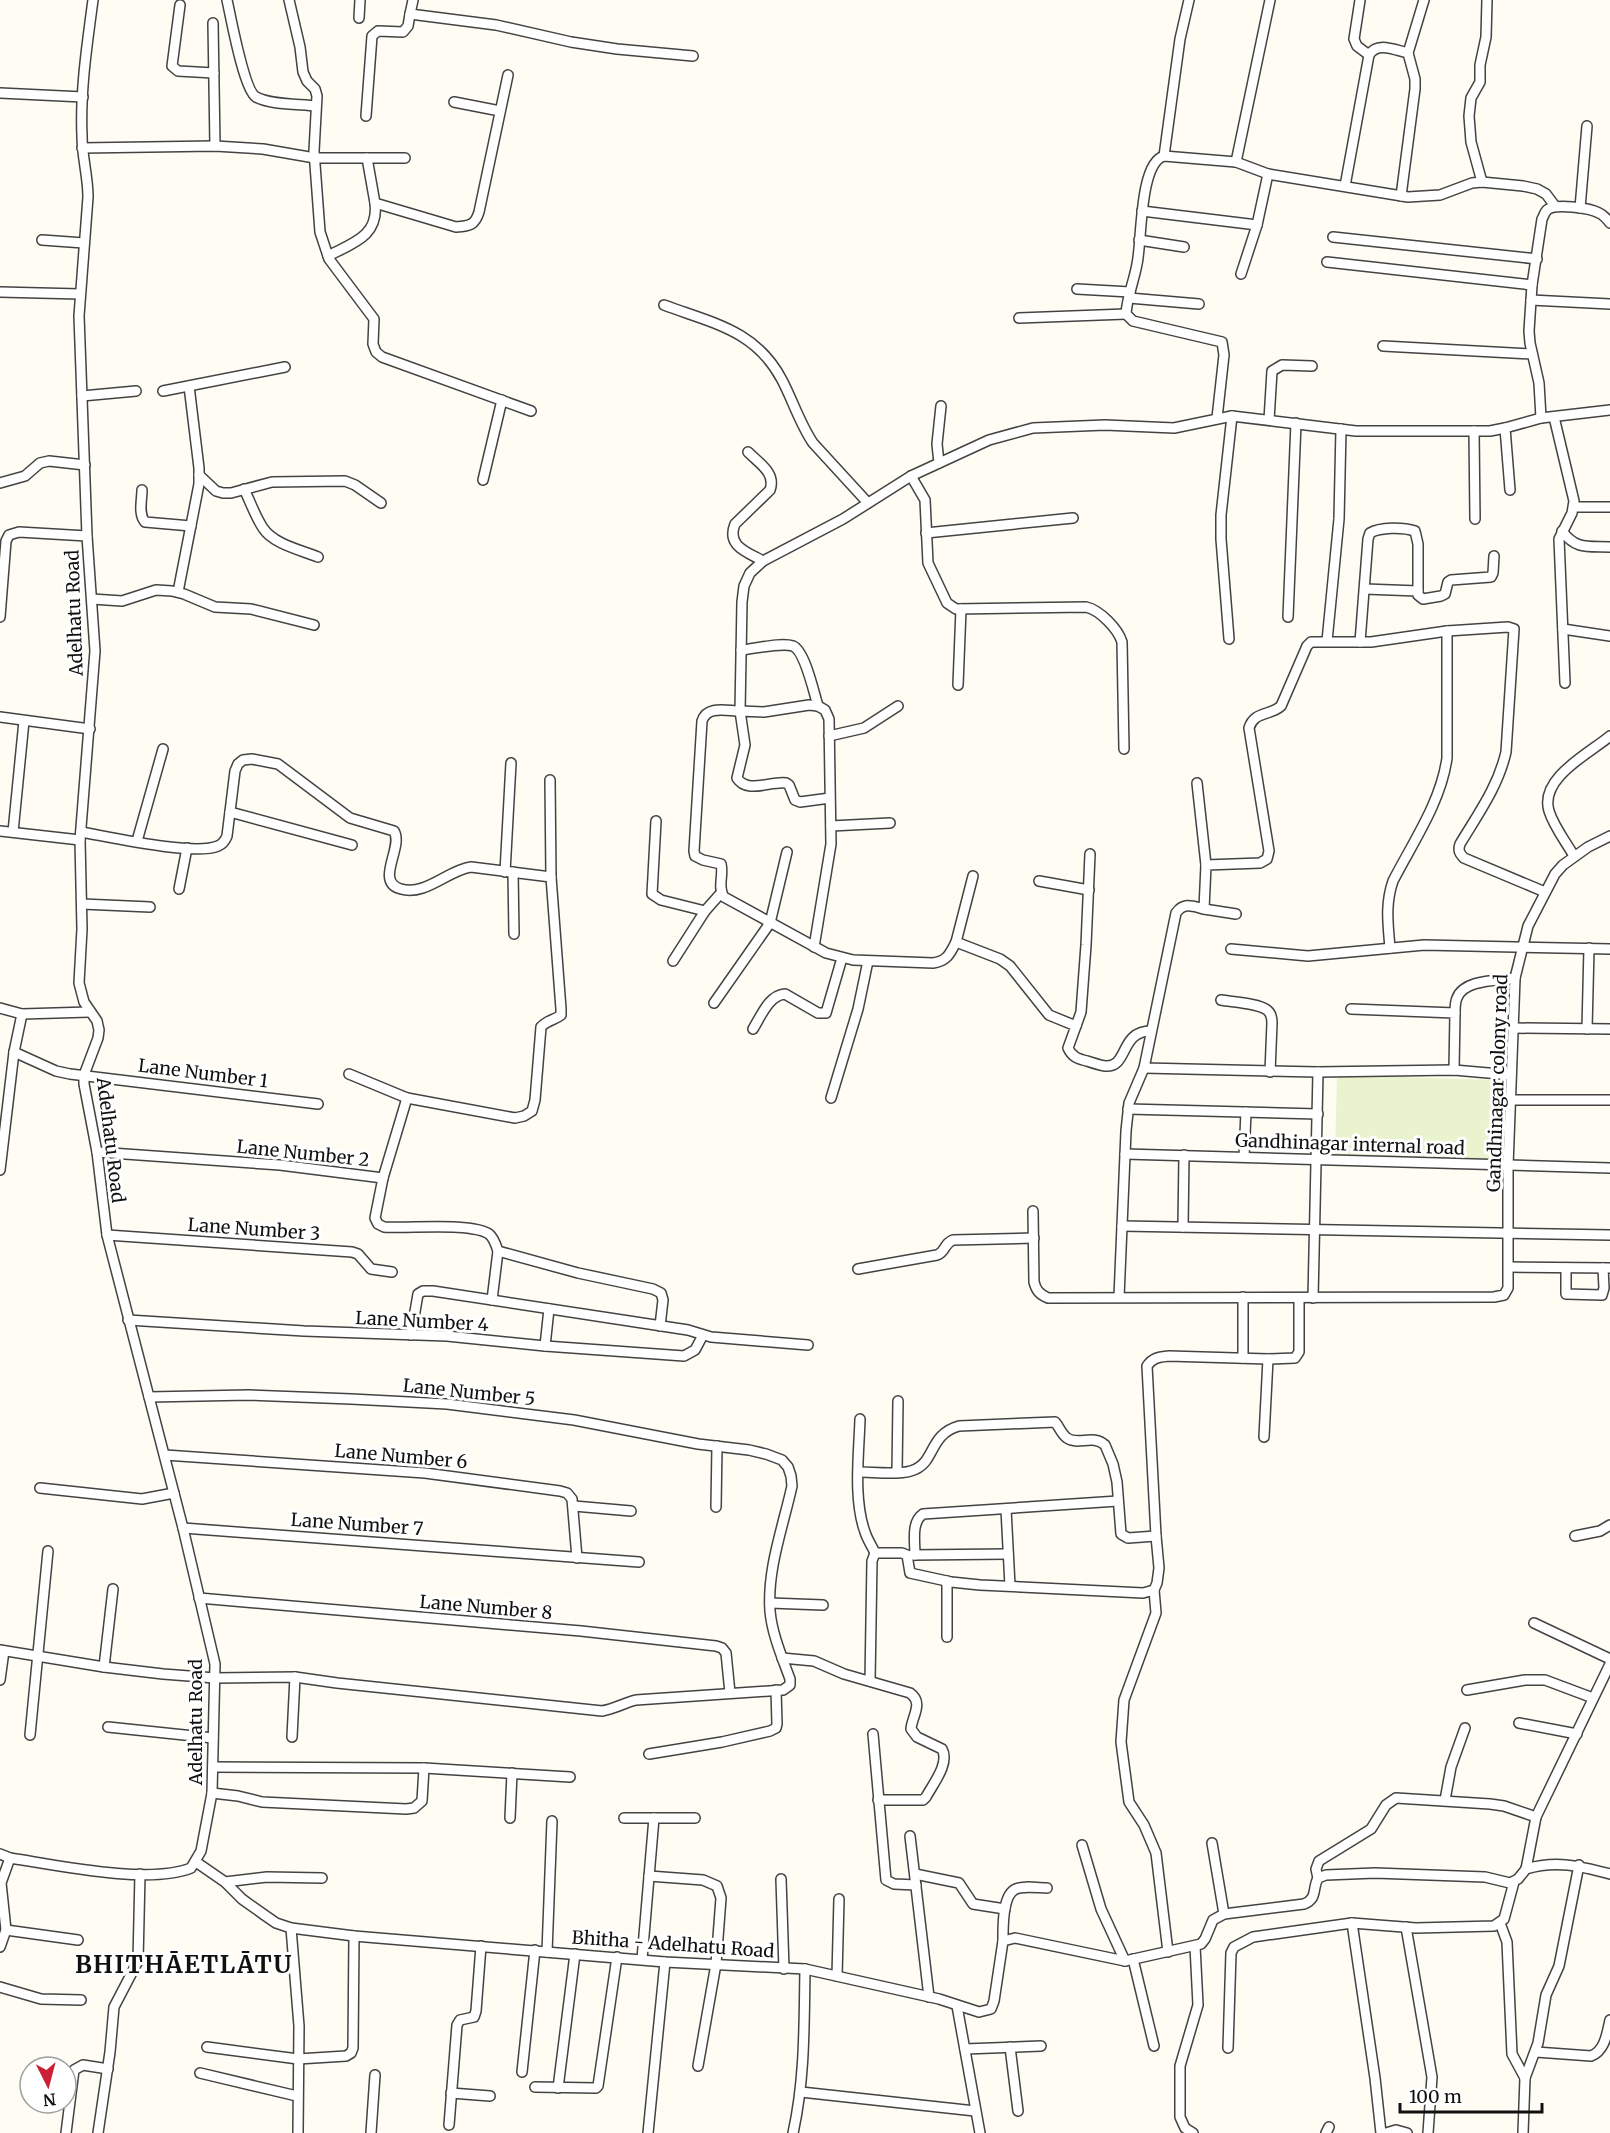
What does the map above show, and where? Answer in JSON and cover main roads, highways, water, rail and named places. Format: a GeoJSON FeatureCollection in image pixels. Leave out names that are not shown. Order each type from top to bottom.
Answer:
{"type":"FeatureCollection","features":[{"type":"Feature","properties":{"kind":"district","name":"BHITHĀETLĀTU"},"geometry":{"type":"Point","coordinates":[184,1964]}}]}
